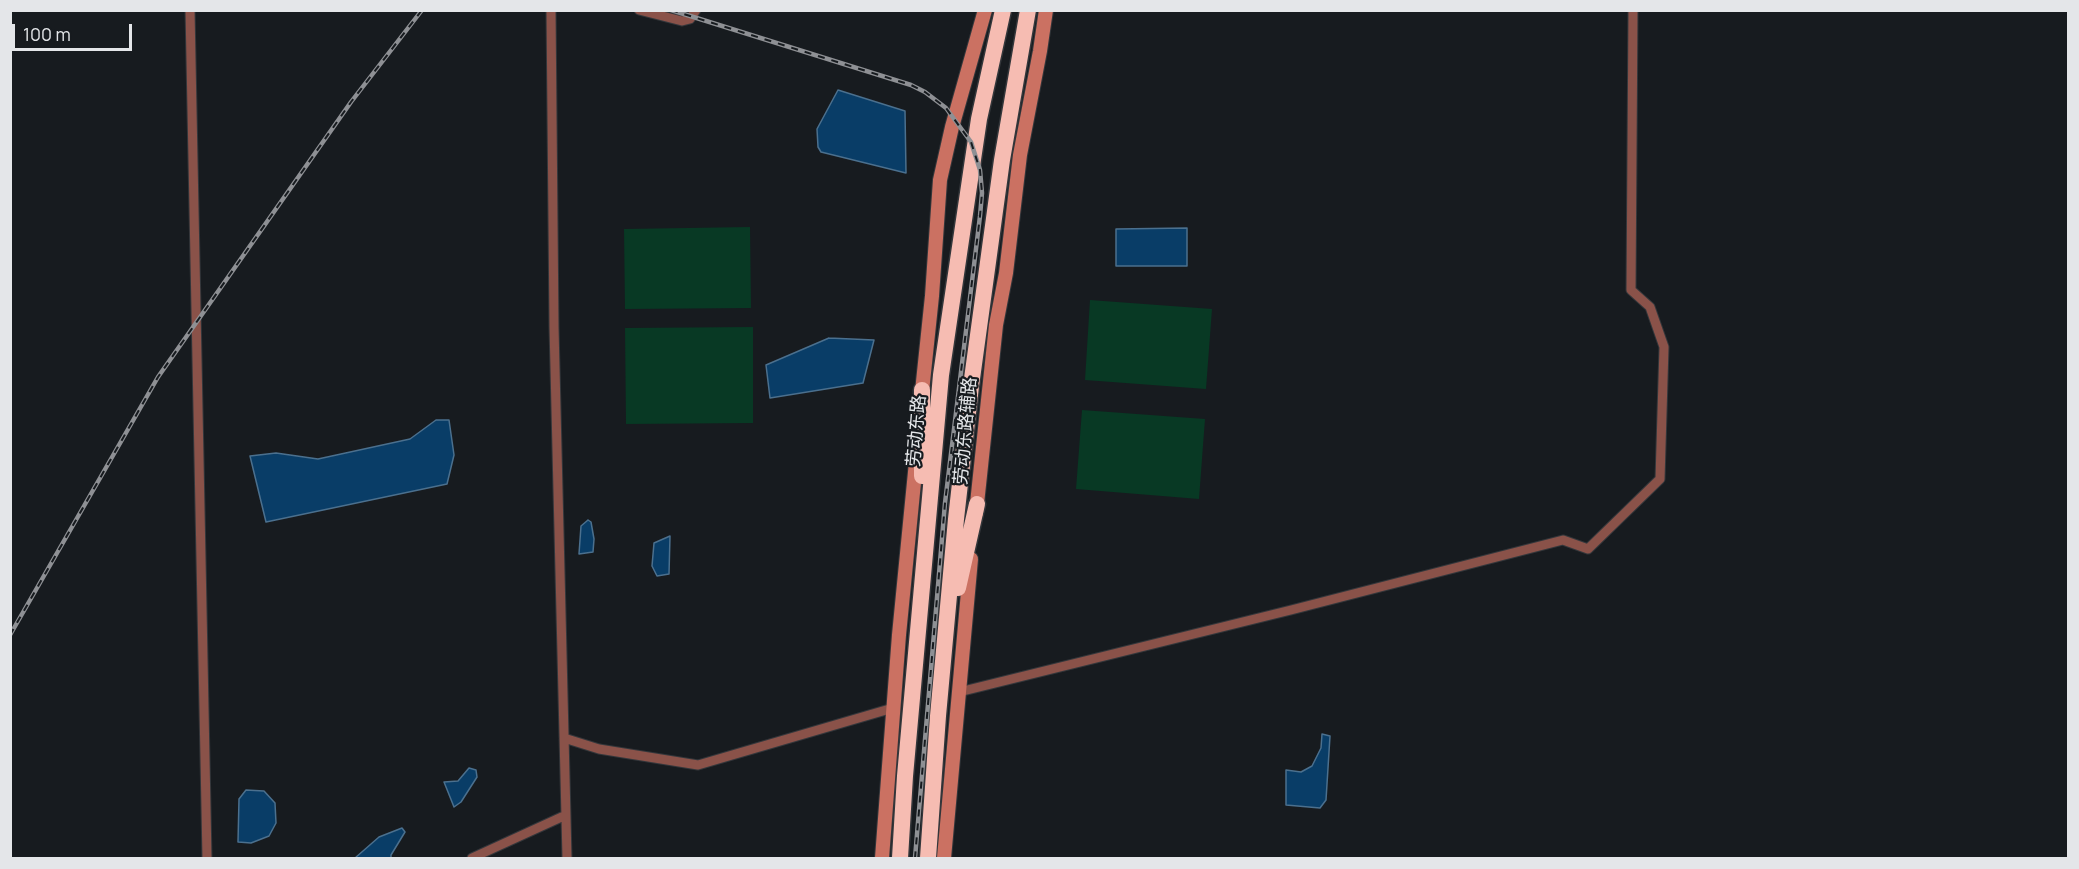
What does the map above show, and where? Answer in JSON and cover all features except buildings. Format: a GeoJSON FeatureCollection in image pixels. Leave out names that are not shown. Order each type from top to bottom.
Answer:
{"type":"FeatureCollection","features":[{"type":"Feature","properties":{"kind":"highway","name":"劳动东路"},"geometry":{"type":"LineString","coordinates":[[900,858],[918,634],[949,312],[979,119],[1003,10]]}},
{"type":"Feature","properties":{"kind":"highway"},"geometry":{"type":"LineString","coordinates":[[928,858],[938,716],[971,386],[1002,160],[1028,10]]}},
{"type":"Feature","properties":{"kind":"highway"},"geometry":{"type":"LineString","coordinates":[[918,634],[922,390]]}},
{"type":"Feature","properties":{"kind":"highway"},"geometry":{"type":"LineString","coordinates":[[938,716],[958,590],[977,504]]}},
{"type":"Feature","properties":{"kind":"main road"},"geometry":{"type":"LineString","coordinates":[[882,858],[893,708],[930,319],[940,180],[952,127],[985,10]]}},
{"type":"Feature","properties":{"kind":"main road","name":"劳动东路辅路"},"geometry":{"type":"LineString","coordinates":[[945,858],[959,692],[995,335],[1006,273],[1020,155],[1046,15]]}},
{"type":"Feature","properties":{"kind":"street"},"geometry":{"type":"LineString","coordinates":[[190,10],[207,858]]}},
{"type":"Feature","properties":{"kind":"street"},"geometry":{"type":"LineString","coordinates":[[551,10],[554,327],[567,858]]}},
{"type":"Feature","properties":{"kind":"street"},"geometry":{"type":"LineString","coordinates":[[639,10],[682,21],[690,19],[696,10]]}},
{"type":"Feature","properties":{"kind":"street"},"geometry":{"type":"LineString","coordinates":[[959,692],[1563,540],[1588,549],[1660,479],[1664,347],[1650,307],[1631,290],[1633,10]]}},
{"type":"Feature","properties":{"kind":"street"},"geometry":{"type":"LineString","coordinates":[[564,738],[598,749],[698,765],[893,708]]}},
{"type":"Feature","properties":{"kind":"street"},"geometry":{"type":"LineString","coordinates":[[472,858],[566,815]]}},
{"type":"Feature","properties":{"kind":"green space"},"geometry":{"type":"Polygon","coordinates":[[[750,227],[751,308],[625,309],[624,229],[750,227]]]}},
{"type":"Feature","properties":{"kind":"green space"},"geometry":{"type":"Polygon","coordinates":[[[1090,300],[1212,309],[1206,389],[1085,380],[1090,300]]]}},
{"type":"Feature","properties":{"kind":"green space"},"geometry":{"type":"Polygon","coordinates":[[[753,327],[753,423],[626,424],[625,328],[753,327]]]}},
{"type":"Feature","properties":{"kind":"green space"},"geometry":{"type":"Polygon","coordinates":[[[1082,410],[1205,419],[1199,499],[1076,489],[1082,410]]]}},
{"type":"Feature","properties":{"kind":"water"},"geometry":{"type":"Polygon","coordinates":[[[838,90],[905,111],[906,173],[821,152],[818,147],[817,129],[838,90]]]}},
{"type":"Feature","properties":{"kind":"water"},"geometry":{"type":"Polygon","coordinates":[[[1187,228],[1187,266],[1116,266],[1116,229],[1187,228]]]}},
{"type":"Feature","properties":{"kind":"water"},"geometry":{"type":"Polygon","coordinates":[[[829,338],[874,340],[863,383],[770,398],[766,365],[829,338]]]}},
{"type":"Feature","properties":{"kind":"water"},"geometry":{"type":"Polygon","coordinates":[[[436,420],[449,420],[454,455],[447,484],[266,522],[250,456],[276,453],[318,459],[410,439],[436,420]]]}},
{"type":"Feature","properties":{"kind":"water"},"geometry":{"type":"Polygon","coordinates":[[[588,520],[591,522],[594,539],[593,552],[579,554],[581,526],[588,520]]]}},
{"type":"Feature","properties":{"kind":"water"},"geometry":{"type":"Polygon","coordinates":[[[670,536],[669,574],[657,576],[652,566],[654,543],[670,536]]]}},
{"type":"Feature","properties":{"kind":"water"},"geometry":{"type":"Polygon","coordinates":[[[1322,734],[1330,736],[1326,800],[1320,808],[1286,805],[1286,770],[1301,772],[1312,766],[1321,748],[1322,734]]]}},
{"type":"Feature","properties":{"kind":"water"},"geometry":{"type":"Polygon","coordinates":[[[469,768],[476,770],[477,777],[461,802],[454,807],[444,782],[458,781],[469,768]]]}},
{"type":"Feature","properties":{"kind":"water"},"geometry":{"type":"Polygon","coordinates":[[[246,790],[264,791],[275,803],[276,823],[269,836],[251,843],[238,842],[239,799],[246,790]]]}},
{"type":"Feature","properties":{"kind":"water"},"geometry":{"type":"Polygon","coordinates":[[[402,828],[405,832],[391,858],[355,858],[379,837],[402,828]]]}},
{"type":"Feature","properties":{"kind":"railway"},"geometry":{"type":"LineString","coordinates":[[10,635],[158,377],[351,102],[422,10]]}},
{"type":"Feature","properties":{"kind":"railway"},"geometry":{"type":"LineString","coordinates":[[671,10],[911,85],[925,92],[946,108],[971,142],[980,170],[982,193],[980,216],[945,503],[915,858]]}}]}
